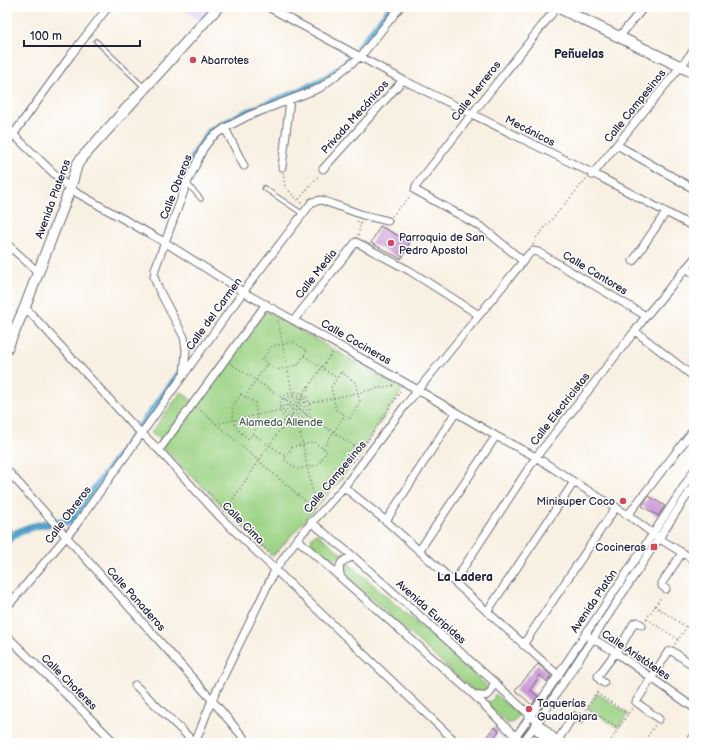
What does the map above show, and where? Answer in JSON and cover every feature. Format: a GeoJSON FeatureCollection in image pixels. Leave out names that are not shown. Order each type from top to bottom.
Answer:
{"type":"FeatureCollection","features":[{"type":"Feature","properties":{"kind":"street"},"geometry":{"type":"LineString","coordinates":[[7,143],[70,55],[108,7]]}},
{"type":"Feature","properties":{"kind":"street","name":"Avenida Plateros"},"geometry":{"type":"LineString","coordinates":[[7,348],[25,307],[70,189],[77,165],[81,158],[218,7]]}},
{"type":"Feature","properties":{"kind":"street","name":"Mecánicos"},"geometry":{"type":"LineString","coordinates":[[268,7],[403,80],[592,174],[694,227]]}},
{"type":"Feature","properties":{"kind":"street","name":"Calle Obreros"},"geometry":{"type":"LineString","coordinates":[[184,376],[186,343],[158,290],[154,277],[156,264],[166,243],[187,183],[203,149],[211,138],[225,128],[248,116],[320,88],[359,55],[400,7]]}},
{"type":"Feature","properties":{"kind":"street"},"geometry":{"type":"LineString","coordinates":[[558,7],[694,73]]}},
{"type":"Feature","properties":{"kind":"street","name":"Calle Herreros"},"geometry":{"type":"LineString","coordinates":[[415,190],[416,186],[472,114],[558,7]]}},
{"type":"Feature","properties":{"kind":"street"},"geometry":{"type":"LineString","coordinates":[[619,37],[644,7]]}},
{"type":"Feature","properties":{"kind":"street","name":"Calle Campesinos"},"geometry":{"type":"LineString","coordinates":[[592,174],[694,50]]}},
{"type":"Feature","properties":{"kind":"street","name":"Privada Mecánicos"},"geometry":{"type":"LineString","coordinates":[[323,169],[403,80]]}},
{"type":"Feature","properties":{"kind":"street"},"geometry":{"type":"LineString","coordinates":[[282,167],[290,100]]}},
{"type":"Feature","properties":{"kind":"street"},"geometry":{"type":"LineString","coordinates":[[225,128],[244,166]]}},
{"type":"Feature","properties":{"kind":"street","name":"Calle Cocineras"},"geometry":{"type":"LineString","coordinates":[[14,134],[70,189],[166,243],[243,292],[418,390],[496,436],[536,457],[616,507],[660,539],[693,558]]}},
{"type":"Feature","properties":{"kind":"street"},"geometry":{"type":"LineString","coordinates":[[617,145],[694,189]]}},
{"type":"Feature","properties":{"kind":"street"},"geometry":{"type":"LineString","coordinates":[[415,190],[483,228],[523,261]]}},
{"type":"Feature","properties":{"kind":"street"},"geometry":{"type":"LineString","coordinates":[[304,211],[312,202],[321,200],[363,215],[388,221]]}},
{"type":"Feature","properties":{"kind":"street","name":"Calle del Carmen"},"geometry":{"type":"LineString","coordinates":[[141,432],[184,376],[243,292],[304,211]]}},
{"type":"Feature","properties":{"kind":"street"},"geometry":{"type":"LineString","coordinates":[[632,261],[666,212]]}},
{"type":"Feature","properties":{"kind":"street"},"geometry":{"type":"LineString","coordinates":[[356,242],[410,272],[479,315]]}},
{"type":"Feature","properties":{"kind":"street","name":"Calle Media"},"geometry":{"type":"LineString","coordinates":[[294,320],[356,242]]}},
{"type":"Feature","properties":{"kind":"street"},"geometry":{"type":"LineString","coordinates":[[7,244],[38,272]]}},
{"type":"Feature","properties":{"kind":"street","name":"Calle Campesinos"},"geometry":{"type":"LineString","coordinates":[[195,743],[212,700],[280,562],[311,522],[344,486],[418,390],[533,250]]}},
{"type":"Feature","properties":{"kind":"street","name":"Calle Cantores"},"geometry":{"type":"LineString","coordinates":[[533,250],[646,316]]}},
{"type":"Feature","properties":{"kind":"street","name":"Calle Electricistas"},"geometry":{"type":"LineString","coordinates":[[454,582],[536,457],[646,316],[694,258]]}},
{"type":"Feature","properties":{"kind":"street"},"geometry":{"type":"LineString","coordinates":[[686,268],[694,274]]}},
{"type":"Feature","properties":{"kind":"street"},"geometry":{"type":"LineString","coordinates":[[159,450],[266,304]]}},
{"type":"Feature","properties":{"kind":"street","name":"Calle Cima"},"geometry":{"type":"LineString","coordinates":[[25,307],[220,517],[457,743]]}},
{"type":"Feature","properties":{"kind":"street"},"geometry":{"type":"LineString","coordinates":[[635,331],[694,377]]}},
{"type":"Feature","properties":{"kind":"street"},"geometry":{"type":"LineString","coordinates":[[386,521],[456,412]]}},
{"type":"Feature","properties":{"kind":"street"},"geometry":{"type":"LineString","coordinates":[[628,515],[694,429]]}},
{"type":"Feature","properties":{"kind":"street","name":"Calle Obreros"},"geometry":{"type":"LineString","coordinates":[[7,607],[66,536],[141,432]]}},
{"type":"Feature","properties":{"kind":"street"},"geometry":{"type":"LineString","coordinates":[[420,551],[496,436]]}},
{"type":"Feature","properties":{"kind":"street","name":"Calle Panaderos"},"geometry":{"type":"LineString","coordinates":[[7,470],[212,700],[248,743]]}},
{"type":"Feature","properties":{"kind":"street","name":"Avenida Platón"},"geometry":{"type":"LineString","coordinates":[[511,743],[558,676],[694,470]]}},
{"type":"Feature","properties":{"kind":"street"},"geometry":{"type":"LineString","coordinates":[[487,612],[574,482]]}},
{"type":"Feature","properties":{"kind":"street","name":"Avenida Platón"},"geometry":{"type":"LineString","coordinates":[[522,743],[536,726],[694,485]]}},
{"type":"Feature","properties":{"kind":"street"},"geometry":{"type":"LineString","coordinates":[[344,486],[420,551],[558,676]]}},
{"type":"Feature","properties":{"kind":"street"},"geometry":{"type":"LineString","coordinates":[[523,645],[616,507]]}},
{"type":"Feature","properties":{"kind":"street","name":"Avenida Euripides"},"geometry":{"type":"LineString","coordinates":[[311,522],[354,557],[494,682],[530,716],[536,726],[552,742]]}},
{"type":"Feature","properties":{"kind":"street"},"geometry":{"type":"LineString","coordinates":[[297,539],[474,695],[522,743]]}},
{"type":"Feature","properties":{"kind":"street"},"geometry":{"type":"LineString","coordinates":[[666,589],[662,586],[662,583],[682,553]]}},
{"type":"Feature","properties":{"kind":"street"},"geometry":{"type":"LineString","coordinates":[[342,579],[339,570],[340,564],[345,560],[354,557]]}},
{"type":"Feature","properties":{"kind":"street"},"geometry":{"type":"LineString","coordinates":[[604,683],[598,676],[635,622],[642,625]]}},
{"type":"Feature","properties":{"kind":"street","name":"Calle Aristóteles"},"geometry":{"type":"LineString","coordinates":[[585,634],[615,652],[694,708]]}},
{"type":"Feature","properties":{"kind":"street","name":"Calle Choferes"},"geometry":{"type":"LineString","coordinates":[[7,636],[115,743]]}},
{"type":"Feature","properties":{"kind":"street"},"geometry":{"type":"LineString","coordinates":[[659,719],[636,702],[670,651],[694,666]]}},
{"type":"Feature","properties":{"kind":"street"},"geometry":{"type":"LineString","coordinates":[[474,695],[483,697],[489,695],[494,682]]}},
{"type":"Feature","properties":{"kind":"street"},"geometry":{"type":"LineString","coordinates":[[136,685],[195,743]]}},
{"type":"Feature","properties":{"kind":"street"},"geometry":{"type":"LineString","coordinates":[[552,742],[574,716],[580,720]]}},
{"type":"Feature","properties":{"kind":"street"},"geometry":{"type":"LineString","coordinates":[[694,734],[691,739],[694,743]]}},
{"type":"Feature","properties":{"kind":"lane"},"geometry":{"type":"LineString","coordinates":[[96,41],[144,87]]}},
{"type":"Feature","properties":{"kind":"lane"},"geometry":{"type":"LineString","coordinates":[[187,183],[201,199]]}},
{"type":"Feature","properties":{"kind":"lane"},"geometry":{"type":"LineString","coordinates":[[264,188],[304,211]]}},
{"type":"Feature","properties":{"kind":"path"},"geometry":{"type":"LineString","coordinates":[[282,167],[285,187],[298,199],[304,211]]}},
{"type":"Feature","properties":{"kind":"path"},"geometry":{"type":"LineString","coordinates":[[298,199],[318,177],[323,169]]}},
{"type":"Feature","properties":{"kind":"path"},"geometry":{"type":"LineString","coordinates":[[533,250],[533,244],[536,238],[585,180]]}},
{"type":"Feature","properties":{"kind":"path"},"geometry":{"type":"LineString","coordinates":[[388,221],[415,190]]}},
{"type":"Feature","properties":{"kind":"path"},"geometry":{"type":"LineString","coordinates":[[356,242],[363,221]]}},
{"type":"Feature","properties":{"kind":"path"},"geometry":{"type":"LineString","coordinates":[[278,319],[292,392]]}},
{"type":"Feature","properties":{"kind":"path"},"geometry":{"type":"LineString","coordinates":[[294,342],[307,351],[304,356],[298,365],[276,370],[262,360],[272,346],[294,342]]}},
{"type":"Feature","properties":{"kind":"path"},"geometry":{"type":"LineString","coordinates":[[280,430],[285,418],[295,407],[306,387],[309,386],[334,350]]}},
{"type":"Feature","properties":{"kind":"path"},"geometry":{"type":"LineString","coordinates":[[304,356],[337,378]]}},
{"type":"Feature","properties":{"kind":"path"},"geometry":{"type":"LineString","coordinates":[[225,360],[361,450]]}},
{"type":"Feature","properties":{"kind":"path"},"geometry":{"type":"LineString","coordinates":[[245,397],[267,364]]}},
{"type":"Feature","properties":{"kind":"path"},"geometry":{"type":"LineString","coordinates":[[341,372],[355,382],[358,394],[360,402],[350,418],[336,410],[331,387],[341,372]]}},
{"type":"Feature","properties":{"kind":"path"},"geometry":{"type":"LineString","coordinates":[[351,464],[406,384]]}},
{"type":"Feature","properties":{"kind":"path"},"geometry":{"type":"LineString","coordinates":[[310,403],[396,385]]}},
{"type":"Feature","properties":{"kind":"path"},"geometry":{"type":"LineString","coordinates":[[292,392],[303,394],[310,403],[308,415],[304,419],[298,421],[288,420],[280,410],[282,398],[286,394],[292,392]]}},
{"type":"Feature","properties":{"kind":"path"},"geometry":{"type":"LineString","coordinates":[[241,394],[245,397],[255,403],[258,425],[249,439],[236,429],[232,408],[241,394]]}},
{"type":"Feature","properties":{"kind":"path"},"geometry":{"type":"LineString","coordinates":[[286,401],[292,398],[301,398]]}},
{"type":"Feature","properties":{"kind":"path"},"geometry":{"type":"LineString","coordinates":[[301,398],[304,405],[304,412]]}},
{"type":"Feature","properties":{"kind":"path"},"geometry":{"type":"LineString","coordinates":[[220,517],[288,420],[289,415],[286,408],[286,401]]}},
{"type":"Feature","properties":{"kind":"path"},"geometry":{"type":"LineString","coordinates":[[290,403],[293,401],[298,402]]}},
{"type":"Feature","properties":{"kind":"path"},"geometry":{"type":"LineString","coordinates":[[298,402],[301,406],[300,410]]}},
{"type":"Feature","properties":{"kind":"path"},"geometry":{"type":"LineString","coordinates":[[290,403],[289,407],[292,411]]}},
{"type":"Feature","properties":{"kind":"path"},"geometry":{"type":"LineString","coordinates":[[193,404],[314,509]]}},
{"type":"Feature","properties":{"kind":"path"},"geometry":{"type":"LineString","coordinates":[[216,424],[280,410]]}},
{"type":"Feature","properties":{"kind":"path"},"geometry":{"type":"LineString","coordinates":[[292,411],[297,412],[300,410]]}},
{"type":"Feature","properties":{"kind":"path"},"geometry":{"type":"LineString","coordinates":[[289,415],[298,415],[304,412]]}},
{"type":"Feature","properties":{"kind":"path"},"geometry":{"type":"LineString","coordinates":[[323,448],[345,415]]}},
{"type":"Feature","properties":{"kind":"path"},"geometry":{"type":"LineString","coordinates":[[298,421],[313,495],[314,509]]}},
{"type":"Feature","properties":{"kind":"path"},"geometry":{"type":"LineString","coordinates":[[253,434],[286,456]]}},
{"type":"Feature","properties":{"kind":"path"},"geometry":{"type":"LineString","coordinates":[[314,442],[327,451],[318,465],[297,469],[284,460],[292,447],[303,445],[314,442]]}},
{"type":"Feature","properties":{"kind":"path"},"geometry":{"type":"LineString","coordinates":[[205,489],[280,562]]}},
{"type":"Feature","properties":{"kind":"path"},"geometry":{"type":"LineString","coordinates":[[311,512],[318,504]]}},
{"type":"Feature","properties":{"kind":"path"},"geometry":{"type":"LineString","coordinates":[[7,538],[12,533],[44,524]]}},
{"type":"Feature","properties":{"kind":"path"},"geometry":{"type":"LineString","coordinates":[[266,561],[273,556],[288,539]]}},
{"type":"Feature","properties":{"kind":"path"},"geometry":{"type":"LineString","coordinates":[[642,625],[666,589]]}},
{"type":"Feature","properties":{"kind":"path"},"geometry":{"type":"LineString","coordinates":[[655,606],[686,627]]}},
{"type":"Feature","properties":{"kind":"path"},"geometry":{"type":"LineString","coordinates":[[670,651],[694,617]]}},
{"type":"Feature","properties":{"kind":"path"},"geometry":{"type":"LineString","coordinates":[[647,618],[678,639]]}},
{"type":"Feature","properties":{"kind":"path"},"geometry":{"type":"LineString","coordinates":[[580,720],[604,683]]}},
{"type":"Feature","properties":{"kind":"path"},"geometry":{"type":"LineString","coordinates":[[597,693],[628,714]]}},
{"type":"Feature","properties":{"kind":"path"},"geometry":{"type":"LineString","coordinates":[[609,743],[636,702]]}},
{"type":"Feature","properties":{"kind":"path"},"geometry":{"type":"LineString","coordinates":[[588,708],[618,728]]}},
{"type":"Feature","properties":{"kind":"path"},"geometry":{"type":"LineString","coordinates":[[643,743],[659,719]]}},
{"type":"Feature","properties":{"kind":"path"},"geometry":{"type":"LineString","coordinates":[[645,740],[650,743]]}},
{"type":"Feature","properties":{"kind":"shaded area"},"geometry":{"type":"Polygon","coordinates":[[[182,7],[214,7],[200,22],[182,7]]]}},
{"type":"Feature","properties":{"kind":"green space","name":"Alameda Allende"},"geometry":{"type":"Polygon","coordinates":[[[262,309],[403,389],[340,481],[273,556],[162,447],[165,443],[151,433],[181,392],[194,402],[262,309]]]}},
{"type":"Feature","properties":{"kind":"green space"},"geometry":{"type":"Polygon","coordinates":[[[315,534],[318,534],[343,555],[336,558],[333,564],[311,544],[312,537],[315,534]]]}},
{"type":"Feature","properties":{"kind":"green space"},"geometry":{"type":"Polygon","coordinates":[[[348,563],[480,679],[488,687],[486,693],[481,695],[472,690],[345,575],[342,570],[343,565],[348,563]]]}},
{"type":"Feature","properties":{"kind":"green space"},"geometry":{"type":"Polygon","coordinates":[[[597,693],[628,714],[618,728],[588,708],[597,693]]]}},
{"type":"Feature","properties":{"kind":"green space"},"geometry":{"type":"Polygon","coordinates":[[[495,694],[519,715],[512,723],[507,723],[485,703],[493,700],[495,694]]]}},
{"type":"Feature","properties":{"kind":"building","name":"Parroquia de San Pedro Apostol"},"geometry":{"type":"Polygon","coordinates":[[[380,226],[410,242],[401,259],[371,243],[380,226]]]}},
{"type":"Feature","properties":{"kind":"building"},"geometry":{"type":"Polygon","coordinates":[[[649,496],[665,506],[658,516],[642,506],[649,496]]]}},
{"type":"Feature","properties":{"kind":"building"},"geometry":{"type":"Polygon","coordinates":[[[538,664],[551,676],[547,682],[540,675],[530,690],[538,696],[532,705],[515,690],[538,664]]]}},
{"type":"Feature","properties":{"kind":"building"},"geometry":{"type":"Polygon","coordinates":[[[494,727],[499,731],[490,743],[482,743],[494,727]]]}},
{"type":"Feature","properties":{"kind":"waterway"},"geometry":{"type":"LineString","coordinates":[[359,48],[392,7]]}},
{"type":"Feature","properties":{"kind":"waterway"},"geometry":{"type":"LineString","coordinates":[[185,181],[195,154],[210,132],[241,115],[299,92],[323,80],[343,67],[351,58]]}},
{"type":"Feature","properties":{"kind":"waterway"},"geometry":{"type":"LineString","coordinates":[[7,540],[22,530],[72,520],[185,367],[185,363]]}},
{"type":"Feature","properties":{"kind":"place","name":"Abarrotes"},"geometry":{"type":"Point","coordinates":[193,60]}},
{"type":"Feature","properties":{"kind":"place","name":"Parroquia de San Pedro Apostol"},"geometry":{"type":"Point","coordinates":[391,243]}},
{"type":"Feature","properties":{"kind":"place","name":"Minisuper Coco"},"geometry":{"type":"Point","coordinates":[623,501]}},
{"type":"Feature","properties":{"kind":"place","name":"Cocineras"},"geometry":{"type":"Point","coordinates":[654,547]}},
{"type":"Feature","properties":{"kind":"place","name":"Taquerías Guadalajara"},"geometry":{"type":"Point","coordinates":[529,709]}},
{"type":"Feature","properties":{"kind":"district","name":"Peñuelas"},"geometry":{"type":"Point","coordinates":[579,54]}},
{"type":"Feature","properties":{"kind":"district","name":"La Ladera"},"geometry":{"type":"Point","coordinates":[465,577]}}]}
